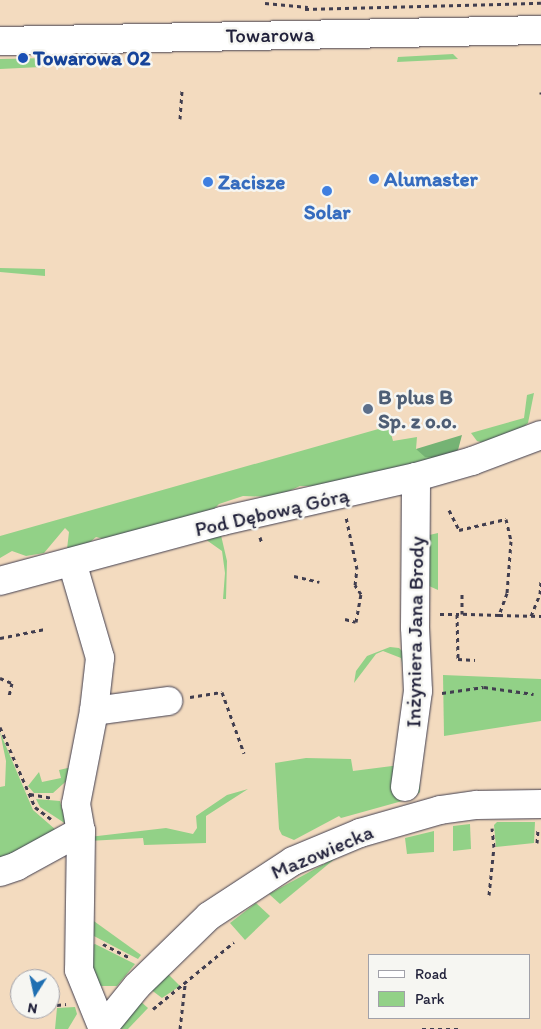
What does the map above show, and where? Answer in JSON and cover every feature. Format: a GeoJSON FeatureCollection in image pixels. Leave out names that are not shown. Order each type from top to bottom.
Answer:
{"type":"FeatureCollection","features":[{"type":"Feature","properties":{"kind":"street","name":"Towarowa"},"geometry":{"type":"LineString","coordinates":[[0,41],[541,30]]}},
{"type":"Feature","properties":{"kind":"street","name":"Pod Dębową Górą"},"geometry":{"type":"LineString","coordinates":[[0,581],[222,521],[341,496],[416,477],[472,461],[541,436]]}},
{"type":"Feature","properties":{"kind":"street","name":"Inżyniera Jana Brody"},"geometry":{"type":"LineString","coordinates":[[405,787],[416,715],[416,477]]}},
{"type":"Feature","properties":{"kind":"street"},"geometry":{"type":"LineString","coordinates":[[72,562],[100,658],[94,711],[78,784],[76,814],[81,831],[78,932],[79,970],[103,1029]]}},
{"type":"Feature","properties":{"kind":"street"},"geometry":{"type":"LineString","coordinates":[[94,711],[168,701]]}},
{"type":"Feature","properties":{"kind":"street","name":"Mazowiecka"},"geometry":{"type":"LineString","coordinates":[[103,1029],[137,986],[209,916],[293,861],[360,833],[440,810],[477,805],[541,804]]}},
{"type":"Feature","properties":{"kind":"street"},"geometry":{"type":"LineString","coordinates":[[0,872],[17,866],[81,831]]}},
{"type":"Feature","properties":{"kind":"path"},"geometry":{"type":"LineString","coordinates":[[264,3],[308,7]]}},
{"type":"Feature","properties":{"kind":"path"},"geometry":{"type":"LineString","coordinates":[[180,119],[182,88]]}},
{"type":"Feature","properties":{"kind":"path"},"geometry":{"type":"LineString","coordinates":[[341,496],[357,569],[355,585],[361,594],[356,622],[345,619]]}},
{"type":"Feature","properties":{"kind":"path"},"geometry":{"type":"LineString","coordinates":[[449,510],[459,530],[506,519],[511,541],[507,593],[499,615]]}},
{"type":"Feature","properties":{"kind":"path"},"geometry":{"type":"LineString","coordinates":[[294,576],[319,582]]}},
{"type":"Feature","properties":{"kind":"path"},"geometry":{"type":"LineString","coordinates":[[530,616],[540,594],[541,581]]}},
{"type":"Feature","properties":{"kind":"path"},"geometry":{"type":"LineString","coordinates":[[462,593],[458,659],[475,660]]}},
{"type":"Feature","properties":{"kind":"path"},"geometry":{"type":"LineString","coordinates":[[434,614],[541,616]]}},
{"type":"Feature","properties":{"kind":"path"},"geometry":{"type":"LineString","coordinates":[[0,638],[45,629]]}},
{"type":"Feature","properties":{"kind":"path"},"geometry":{"type":"LineString","coordinates":[[0,678],[12,683],[10,696]]}},
{"type":"Feature","properties":{"kind":"path"},"geometry":{"type":"LineString","coordinates":[[417,681],[431,694],[484,687],[534,694]]}},
{"type":"Feature","properties":{"kind":"path"},"geometry":{"type":"LineString","coordinates":[[168,701],[222,692],[244,753]]}},
{"type":"Feature","properties":{"kind":"path"},"geometry":{"type":"LineString","coordinates":[[0,727],[35,807],[58,825],[81,831]]}},
{"type":"Feature","properties":{"kind":"path"},"geometry":{"type":"LineString","coordinates":[[488,895],[494,848],[492,824]]}},
{"type":"Feature","properties":{"kind":"path"},"geometry":{"type":"LineString","coordinates":[[78,932],[141,963]]}},
{"type":"Feature","properties":{"kind":"path"},"geometry":{"type":"LineString","coordinates":[[151,1012],[234,942]]}},
{"type":"Feature","properties":{"kind":"path"},"geometry":{"type":"LineString","coordinates":[[180,1029],[185,984]]}},
{"type":"Feature","properties":{"kind":"path"},"geometry":{"type":"LineString","coordinates":[[422,1029],[459,1029]]}},
{"type":"Feature","properties":{"kind":"green space"},"geometry":{"type":"Polygon","coordinates":[[[453,54],[458,59],[397,62],[398,57],[453,54]]]}},
{"type":"Feature","properties":{"kind":"green space"},"geometry":{"type":"Polygon","coordinates":[[[48,58],[48,63],[41,67],[0,69],[0,59],[48,58]]]}},
{"type":"Feature","properties":{"kind":"green space"},"geometry":{"type":"Polygon","coordinates":[[[0,268],[45,269],[45,276],[0,272],[0,268]]]}},
{"type":"Feature","properties":{"kind":"green space"},"geometry":{"type":"Polygon","coordinates":[[[534,393],[528,423],[520,430],[484,443],[477,441],[471,433],[524,418],[527,395],[534,393]]]}},
{"type":"Feature","properties":{"kind":"green space"},"geometry":{"type":"Polygon","coordinates":[[[389,426],[393,441],[417,437],[416,449],[446,458],[331,486],[300,486],[276,497],[243,496],[219,504],[208,515],[104,539],[96,537],[88,544],[67,549],[69,532],[65,528],[44,553],[26,556],[12,551],[0,558],[0,536],[389,426]]]}},
{"type":"Feature","properties":{"kind":"green space"},"geometry":{"type":"Polygon","coordinates":[[[462,435],[458,450],[446,458],[425,457],[416,449],[462,435]]]}},
{"type":"Feature","properties":{"kind":"green space"},"geometry":{"type":"Polygon","coordinates":[[[220,531],[227,561],[226,599],[223,599],[225,573],[222,551],[205,539],[220,531]]]}},
{"type":"Feature","properties":{"kind":"green space"},"geometry":{"type":"Polygon","coordinates":[[[438,533],[438,590],[429,586],[425,536],[438,533]]]}},
{"type":"Feature","properties":{"kind":"green space"},"geometry":{"type":"Polygon","coordinates":[[[390,647],[399,648],[407,656],[405,675],[401,658],[383,651],[376,654],[354,683],[356,671],[367,656],[390,647]]]}},
{"type":"Feature","properties":{"kind":"green space"},"geometry":{"type":"Polygon","coordinates":[[[443,675],[541,679],[541,721],[444,736],[443,675]]]}},
{"type":"Feature","properties":{"kind":"green space"},"geometry":{"type":"Polygon","coordinates":[[[0,732],[33,810],[56,830],[0,864],[0,787],[5,786],[6,761],[0,732]]]}},
{"type":"Feature","properties":{"kind":"green space"},"geometry":{"type":"Polygon","coordinates":[[[306,758],[351,759],[353,771],[400,765],[420,784],[420,792],[413,798],[341,818],[339,816],[294,840],[282,835],[279,829],[275,763],[306,758]]]}},
{"type":"Feature","properties":{"kind":"green space"},"geometry":{"type":"Polygon","coordinates":[[[72,767],[73,775],[53,793],[34,793],[28,786],[39,772],[42,782],[61,778],[59,770],[72,767]]]}},
{"type":"Feature","properties":{"kind":"green space"},"geometry":{"type":"Polygon","coordinates":[[[248,789],[206,816],[206,843],[144,845],[143,838],[88,841],[89,837],[166,828],[193,834],[197,828],[196,816],[227,795],[248,789]]]}},
{"type":"Feature","properties":{"kind":"green space"},"geometry":{"type":"Polygon","coordinates":[[[36,799],[60,801],[66,824],[40,807],[36,799]]]}},
{"type":"Feature","properties":{"kind":"green space"},"geometry":{"type":"Polygon","coordinates":[[[497,822],[535,822],[534,843],[496,847],[494,825],[497,822]]]}},
{"type":"Feature","properties":{"kind":"green space"},"geometry":{"type":"Polygon","coordinates":[[[470,824],[471,849],[453,851],[453,826],[470,824]]]}},
{"type":"Feature","properties":{"kind":"green space"},"geometry":{"type":"Polygon","coordinates":[[[434,831],[434,852],[407,854],[405,838],[434,831]]]}},
{"type":"Feature","properties":{"kind":"green space"},"geometry":{"type":"Polygon","coordinates":[[[337,857],[280,904],[269,894],[337,857]]]}},
{"type":"Feature","properties":{"kind":"green space"},"geometry":{"type":"Polygon","coordinates":[[[256,903],[270,916],[245,940],[230,923],[256,903]]]}},
{"type":"Feature","properties":{"kind":"green space"},"geometry":{"type":"Polygon","coordinates":[[[91,919],[141,955],[138,959],[92,935],[91,919]]]}},
{"type":"Feature","properties":{"kind":"green space"},"geometry":{"type":"Polygon","coordinates":[[[95,944],[135,964],[117,986],[94,986],[90,946],[95,944]]]}},
{"type":"Feature","properties":{"kind":"green space"},"geometry":{"type":"Polygon","coordinates":[[[165,971],[180,986],[162,998],[150,989],[165,971]]]}},
{"type":"Feature","properties":{"kind":"green space"},"geometry":{"type":"Polygon","coordinates":[[[140,1001],[148,1008],[128,1029],[117,1029],[140,1001]]]}},
{"type":"Feature","properties":{"kind":"green space"},"geometry":{"type":"Polygon","coordinates":[[[75,1007],[77,1014],[68,1029],[55,1029],[56,1019],[60,1019],[60,1008],[75,1007]]]}},
{"type":"Feature","properties":{"kind":"place","name":"Towarowa 02"},"geometry":{"type":"Point","coordinates":[23,58]}},
{"type":"Feature","properties":{"kind":"place","name":"Alumaster"},"geometry":{"type":"Point","coordinates":[374,179]}},
{"type":"Feature","properties":{"kind":"place","name":"Zacisze"},"geometry":{"type":"Point","coordinates":[208,182]}},
{"type":"Feature","properties":{"kind":"place","name":"Solar"},"geometry":{"type":"Point","coordinates":[327,191]}},
{"type":"Feature","properties":{"kind":"place","name":"B plus B Sp. z o.o."},"geometry":{"type":"Point","coordinates":[368,409]}}]}
